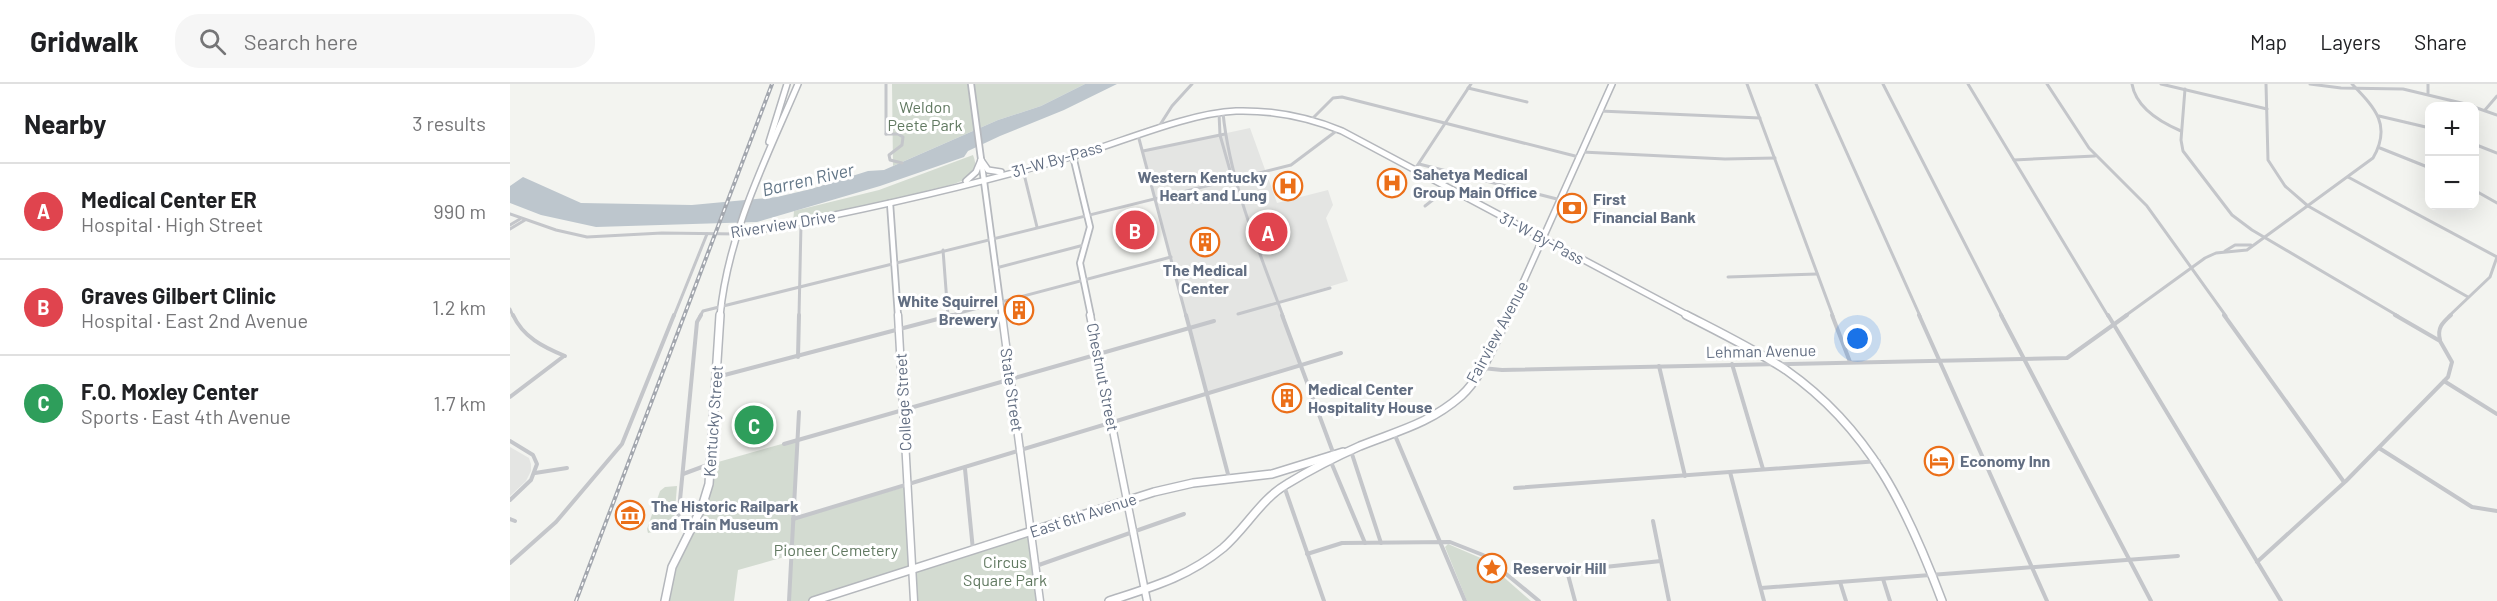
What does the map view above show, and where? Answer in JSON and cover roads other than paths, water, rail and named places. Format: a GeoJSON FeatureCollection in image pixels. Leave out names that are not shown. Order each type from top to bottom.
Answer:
{"type":"FeatureCollection","features":[{"type":"Feature","properties":{"kind":"main road"},"geometry":{"type":"LineString","coordinates":[[766,154],[773,122],[787,84]]}},
{"type":"Feature","properties":{"kind":"main road"},"geometry":{"type":"LineString","coordinates":[[766,154],[798,84]]}},
{"type":"Feature","properties":{"kind":"main road","name":"Fairview Avenue"},"geometry":{"type":"LineString","coordinates":[[1109,601],[1172,581],[1208,560],[1231,540],[1267,500],[1284,486],[1332,458],[1439,414],[1466,391],[1482,368],[1561,200],[1612,84]]}},
{"type":"Feature","properties":{"kind":"main road","name":"31-W By-Pass"},"geometry":{"type":"LineString","coordinates":[[984,179],[1073,156],[1158,128],[1221,113],[1271,112],[1312,119],[1338,129],[1417,167],[1448,188],[1775,363],[1805,384],[1832,406],[1856,431],[1879,461],[1900,498],[1942,601]]}},
{"type":"Feature","properties":{"kind":"main road","name":"Kentucky Street"},"geometry":{"type":"LineString","coordinates":[[665,601],[672,567],[706,496],[711,464],[722,306],[727,270],[766,154]]}},
{"type":"Feature","properties":{"kind":"main road"},"geometry":{"type":"LineString","coordinates":[[981,159],[986,168],[992,171],[1013,171]]}},
{"type":"Feature","properties":{"kind":"main road"},"geometry":{"type":"LineString","coordinates":[[950,187],[973,176],[981,159]]}},
{"type":"Feature","properties":{"kind":"main road","name":"Riverview Drive"},"geometry":{"type":"LineString","coordinates":[[738,234],[801,224],[984,179]]}},
{"type":"Feature","properties":{"kind":"main road","name":"East 6th Avenue"},"geometry":{"type":"LineString","coordinates":[[813,601],[1127,500],[1185,485],[1285,471],[1332,458],[1358,447]]}},
{"type":"Feature","properties":{"kind":"street"},"geometry":{"type":"LineString","coordinates":[[886,84],[886,135],[898,134],[903,137],[902,145],[889,154],[890,160],[902,163]]}},
{"type":"Feature","properties":{"kind":"street"},"geometry":{"type":"LineString","coordinates":[[971,84],[975,112]]}},
{"type":"Feature","properties":{"kind":"street"},"geometry":{"type":"LineString","coordinates":[[1158,128],[1172,106],[1192,84]]}},
{"type":"Feature","properties":{"kind":"street"},"geometry":{"type":"LineString","coordinates":[[1471,84],[1417,167],[1561,200]]}},
{"type":"Feature","properties":{"kind":"street"},"geometry":{"type":"LineString","coordinates":[[1748,84],[1850,362]]}},
{"type":"Feature","properties":{"kind":"street"},"geometry":{"type":"LineString","coordinates":[[1816,84],[2047,601]]}},
{"type":"Feature","properties":{"kind":"street"},"geometry":{"type":"LineString","coordinates":[[1883,84],[2151,601]]}},
{"type":"Feature","properties":{"kind":"street"},"geometry":{"type":"LineString","coordinates":[[1968,84],[2281,601]]}},
{"type":"Feature","properties":{"kind":"street"},"geometry":{"type":"LineString","coordinates":[[2047,84],[2096,156],[2147,206],[2344,482]]}},
{"type":"Feature","properties":{"kind":"street"},"geometry":{"type":"LineString","coordinates":[[2132,84],[2132,90],[2152,116],[2163,124],[2181,131]]}},
{"type":"Feature","properties":{"kind":"street"},"geometry":{"type":"LineString","coordinates":[[2161,84],[2267,108]]}},
{"type":"Feature","properties":{"kind":"street"},"geometry":{"type":"LineString","coordinates":[[2266,84],[2269,164],[2295,196],[2308,206],[2468,297]]}},
{"type":"Feature","properties":{"kind":"street"},"geometry":{"type":"LineString","coordinates":[[2310,84],[2358,89],[2389,88],[2428,93],[2458,102]]}},
{"type":"Feature","properties":{"kind":"street"},"geometry":{"type":"LineString","coordinates":[[2224,251],[2243,251],[2265,238],[2373,158],[2380,148],[2382,129],[2379,116],[2352,84]]}},
{"type":"Feature","properties":{"kind":"street"},"geometry":{"type":"LineString","coordinates":[[2428,84],[2428,93]]}},
{"type":"Feature","properties":{"kind":"street"},"geometry":{"type":"LineString","coordinates":[[1468,88],[1527,102]]}},
{"type":"Feature","properties":{"kind":"street"},"geometry":{"type":"LineString","coordinates":[[2185,89],[2181,131],[2183,151],[2228,210],[2242,223],[2265,238],[2440,341]]}},
{"type":"Feature","properties":{"kind":"street"},"geometry":{"type":"LineString","coordinates":[[2485,110],[2497,96]]}},
{"type":"Feature","properties":{"kind":"street"},"geometry":{"type":"LineString","coordinates":[[1312,119],[1332,99],[1339,97],[1581,155],[1776,158]]}},
{"type":"Feature","properties":{"kind":"street"},"geometry":{"type":"LineString","coordinates":[[2479,108],[2497,115]]}},
{"type":"Feature","properties":{"kind":"street"},"geometry":{"type":"LineString","coordinates":[[1600,111],[1760,117]]}},
{"type":"Feature","properties":{"kind":"street","name":"State Street"},"geometry":{"type":"LineString","coordinates":[[975,112],[1040,601]]}},
{"type":"Feature","properties":{"kind":"street"},"geometry":{"type":"LineString","coordinates":[[1221,113],[1231,174],[1236,178],[1332,458],[1365,543]]}},
{"type":"Feature","properties":{"kind":"street"},"geometry":{"type":"LineString","coordinates":[[2379,116],[2425,127]]}},
{"type":"Feature","properties":{"kind":"street"},"geometry":{"type":"LineString","coordinates":[[672,528],[678,521],[698,320],[703,311],[1298,162],[1338,129]]}},
{"type":"Feature","properties":{"kind":"street"},"geometry":{"type":"LineString","coordinates":[[1143,152],[1223,134]]}},
{"type":"Feature","properties":{"kind":"street"},"geometry":{"type":"LineString","coordinates":[[1138,135],[1229,479]]}},
{"type":"Feature","properties":{"kind":"street"},"geometry":{"type":"LineString","coordinates":[[2479,146],[2497,153]]}},
{"type":"Feature","properties":{"kind":"street"},"geometry":{"type":"LineString","coordinates":[[2380,148],[2425,166]]}},
{"type":"Feature","properties":{"kind":"street","name":"Chestnut Street"},"geometry":{"type":"LineString","coordinates":[[1073,156],[1090,231],[1080,259],[1083,280],[1148,601]]}},
{"type":"Feature","properties":{"kind":"street"},"geometry":{"type":"LineString","coordinates":[[2013,160],[2096,156]]}},
{"type":"Feature","properties":{"kind":"street"},"geometry":{"type":"LineString","coordinates":[[1022,169],[1037,227]]}},
{"type":"Feature","properties":{"kind":"street"},"geometry":{"type":"LineString","coordinates":[[2257,562],[2379,448],[2453,370],[2453,361],[2440,341],[2438,332],[2441,324],[2490,277],[2497,257],[2348,177]]}},
{"type":"Feature","properties":{"kind":"street"},"geometry":{"type":"LineString","coordinates":[[1425,206],[1448,188]]}},
{"type":"Feature","properties":{"kind":"street"},"geometry":{"type":"LineString","coordinates":[[2479,192],[2497,203]]}},
{"type":"Feature","properties":{"kind":"street","name":"College Street"},"geometry":{"type":"LineString","coordinates":[[890,203],[914,601]]}},
{"type":"Feature","properties":{"kind":"street","name":"Riverview Drive"},"geometry":{"type":"LineString","coordinates":[[510,214],[523,220],[587,237],[653,233],[738,234]]}},
{"type":"Feature","properties":{"kind":"street"},"geometry":{"type":"LineString","coordinates":[[510,227],[523,220]]}},
{"type":"Feature","properties":{"kind":"street"},"geometry":{"type":"LineString","coordinates":[[798,357],[801,224]]}},
{"type":"Feature","properties":{"kind":"street"},"geometry":{"type":"LineString","coordinates":[[510,563],[556,522],[622,444],[707,234]]}},
{"type":"Feature","properties":{"kind":"street"},"geometry":{"type":"LineString","coordinates":[[2224,251],[2239,244],[2252,245]]}},
{"type":"Feature","properties":{"kind":"street"},"geometry":{"type":"LineString","coordinates":[[996,268],[1084,245]]}},
{"type":"Feature","properties":{"kind":"street"},"geometry":{"type":"LineString","coordinates":[[943,250],[948,317]]}},
{"type":"Feature","properties":{"kind":"street","name":"Lehman Avenue"},"geometry":{"type":"LineString","coordinates":[[1482,368],[2067,358],[2208,256],[2224,251]]}},
{"type":"Feature","properties":{"kind":"street"},"geometry":{"type":"LineString","coordinates":[[717,377],[1171,257]]}},
{"type":"Feature","properties":{"kind":"street"},"geometry":{"type":"LineString","coordinates":[[1728,277],[1817,274]]}},
{"type":"Feature","properties":{"kind":"street"},"geometry":{"type":"LineString","coordinates":[[1238,314],[1330,288]]}},
{"type":"Feature","properties":{"kind":"street"},"geometry":{"type":"LineString","coordinates":[[510,309],[517,327],[530,339],[565,356],[510,397]]}},
{"type":"Feature","properties":{"kind":"street"},"geometry":{"type":"LineString","coordinates":[[784,444],[1215,321]]}},
{"type":"Feature","properties":{"kind":"street"},"geometry":{"type":"LineString","coordinates":[[793,519],[965,469],[1341,353]]}},
{"type":"Feature","properties":{"kind":"street"},"geometry":{"type":"LineString","coordinates":[[1732,364],[1763,469]]}},
{"type":"Feature","properties":{"kind":"street"},"geometry":{"type":"LineString","coordinates":[[1659,365],[1685,476]]}},
{"type":"Feature","properties":{"kind":"street"},"geometry":{"type":"LineString","coordinates":[[2444,381],[2497,414]]}},
{"type":"Feature","properties":{"kind":"street"},"geometry":{"type":"LineString","coordinates":[[789,601],[799,412]]}},
{"type":"Feature","properties":{"kind":"street"},"geometry":{"type":"LineString","coordinates":[[1394,433],[1465,601]]}},
{"type":"Feature","properties":{"kind":"street"},"geometry":{"type":"LineString","coordinates":[[510,441],[534,455],[537,464],[535,473],[527,485],[510,500]]}},
{"type":"Feature","properties":{"kind":"street"},"geometry":{"type":"LineString","coordinates":[[2379,448],[2472,507],[2497,511]]}},
{"type":"Feature","properties":{"kind":"street"},"geometry":{"type":"LineString","coordinates":[[1350,451],[1381,543]]}},
{"type":"Feature","properties":{"kind":"street"},"geometry":{"type":"LineString","coordinates":[[1515,488],[1596,480],[1685,476],[1879,461]]}},
{"type":"Feature","properties":{"kind":"street"},"geometry":{"type":"LineString","coordinates":[[683,474],[711,464]]}},
{"type":"Feature","properties":{"kind":"street"},"geometry":{"type":"LineString","coordinates":[[535,473],[567,468]]}},
{"type":"Feature","properties":{"kind":"street"},"geometry":{"type":"LineString","coordinates":[[965,469],[973,550]]}},
{"type":"Feature","properties":{"kind":"street"},"geometry":{"type":"LineString","coordinates":[[1730,472],[1764,601]]}},
{"type":"Feature","properties":{"kind":"street"},"geometry":{"type":"LineString","coordinates":[[1284,486],[1324,601]]}},
{"type":"Feature","properties":{"kind":"street"},"geometry":{"type":"LineString","coordinates":[[1035,567],[1184,514]]}},
{"type":"Feature","properties":{"kind":"street"},"geometry":{"type":"LineString","coordinates":[[1653,521],[1669,601]]}},
{"type":"Feature","properties":{"kind":"street"},"geometry":{"type":"LineString","coordinates":[[1308,554],[1342,543],[1439,540],[1461,545],[1483,555],[1539,601]]}},
{"type":"Feature","properties":{"kind":"street"},"geometry":{"type":"LineString","coordinates":[[1761,588],[2178,556]]}},
{"type":"Feature","properties":{"kind":"street"},"geometry":{"type":"LineString","coordinates":[[1575,601],[1566,573],[1661,561]]}},
{"type":"Feature","properties":{"kind":"street"},"geometry":{"type":"LineString","coordinates":[[1882,579],[1890,601]]}},
{"type":"Feature","properties":{"kind":"street"},"geometry":{"type":"LineString","coordinates":[[1840,581],[1846,601]]}},
{"type":"Feature","properties":{"kind":"railway"},"geometry":{"type":"LineString","coordinates":[[576,601],[772,84]]}},
{"type":"Feature","properties":{"kind":"place","name":"Sahetya Medical Group Main Office"},"geometry":{"type":"Point","coordinates":[1392,183]}},
{"type":"Feature","properties":{"kind":"place","name":"Western Kentucky Heart and Lung"},"geometry":{"type":"Point","coordinates":[1288,186]}},
{"type":"Feature","properties":{"kind":"place","name":"First Financial Bank"},"geometry":{"type":"Point","coordinates":[1572,208]}},
{"type":"Feature","properties":{"kind":"place","name":"Graves Gilbert Clinic"},"geometry":{"type":"Point","coordinates":[1135,230]}},
{"type":"Feature","properties":{"kind":"place","name":"Medical Center ER"},"geometry":{"type":"Point","coordinates":[1268,232]}},
{"type":"Feature","properties":{"kind":"place","name":"The Medical Center"},"geometry":{"type":"Point","coordinates":[1205,242]}},
{"type":"Feature","properties":{"kind":"place","name":"White Squirrel Brewery"},"geometry":{"type":"Point","coordinates":[1019,310]}},
{"type":"Feature","properties":{"kind":"place","name":"Medical Center Hospitality House"},"geometry":{"type":"Point","coordinates":[1287,398]}},
{"type":"Feature","properties":{"kind":"place","name":"F.O. Moxley Center"},"geometry":{"type":"Point","coordinates":[754,425]}},
{"type":"Feature","properties":{"kind":"place","name":"Economy Inn"},"geometry":{"type":"Point","coordinates":[1939,461]}},
{"type":"Feature","properties":{"kind":"place","name":"The Historic Railpark and Train Museum"},"geometry":{"type":"Point","coordinates":[630,515]}},
{"type":"Feature","properties":{"kind":"place","name":"Reservoir Hill"},"geometry":{"type":"Point","coordinates":[1492,568]}},
{"type":"Feature","properties":{"kind":"park label","name":"Weldon Peete Park"},"geometry":{"type":"Point","coordinates":[925,116]}},
{"type":"Feature","properties":{"kind":"park label","name":"Pioneer Cemetery"},"geometry":{"type":"Point","coordinates":[836,550]}},
{"type":"Feature","properties":{"kind":"park label","name":"Circus Square Park"},"geometry":{"type":"Point","coordinates":[1005,571]}},
{"type":"Feature","properties":{"kind":"water label","name":"Barren River"},"geometry":{"type":"Point","coordinates":[808,180]}}]}
